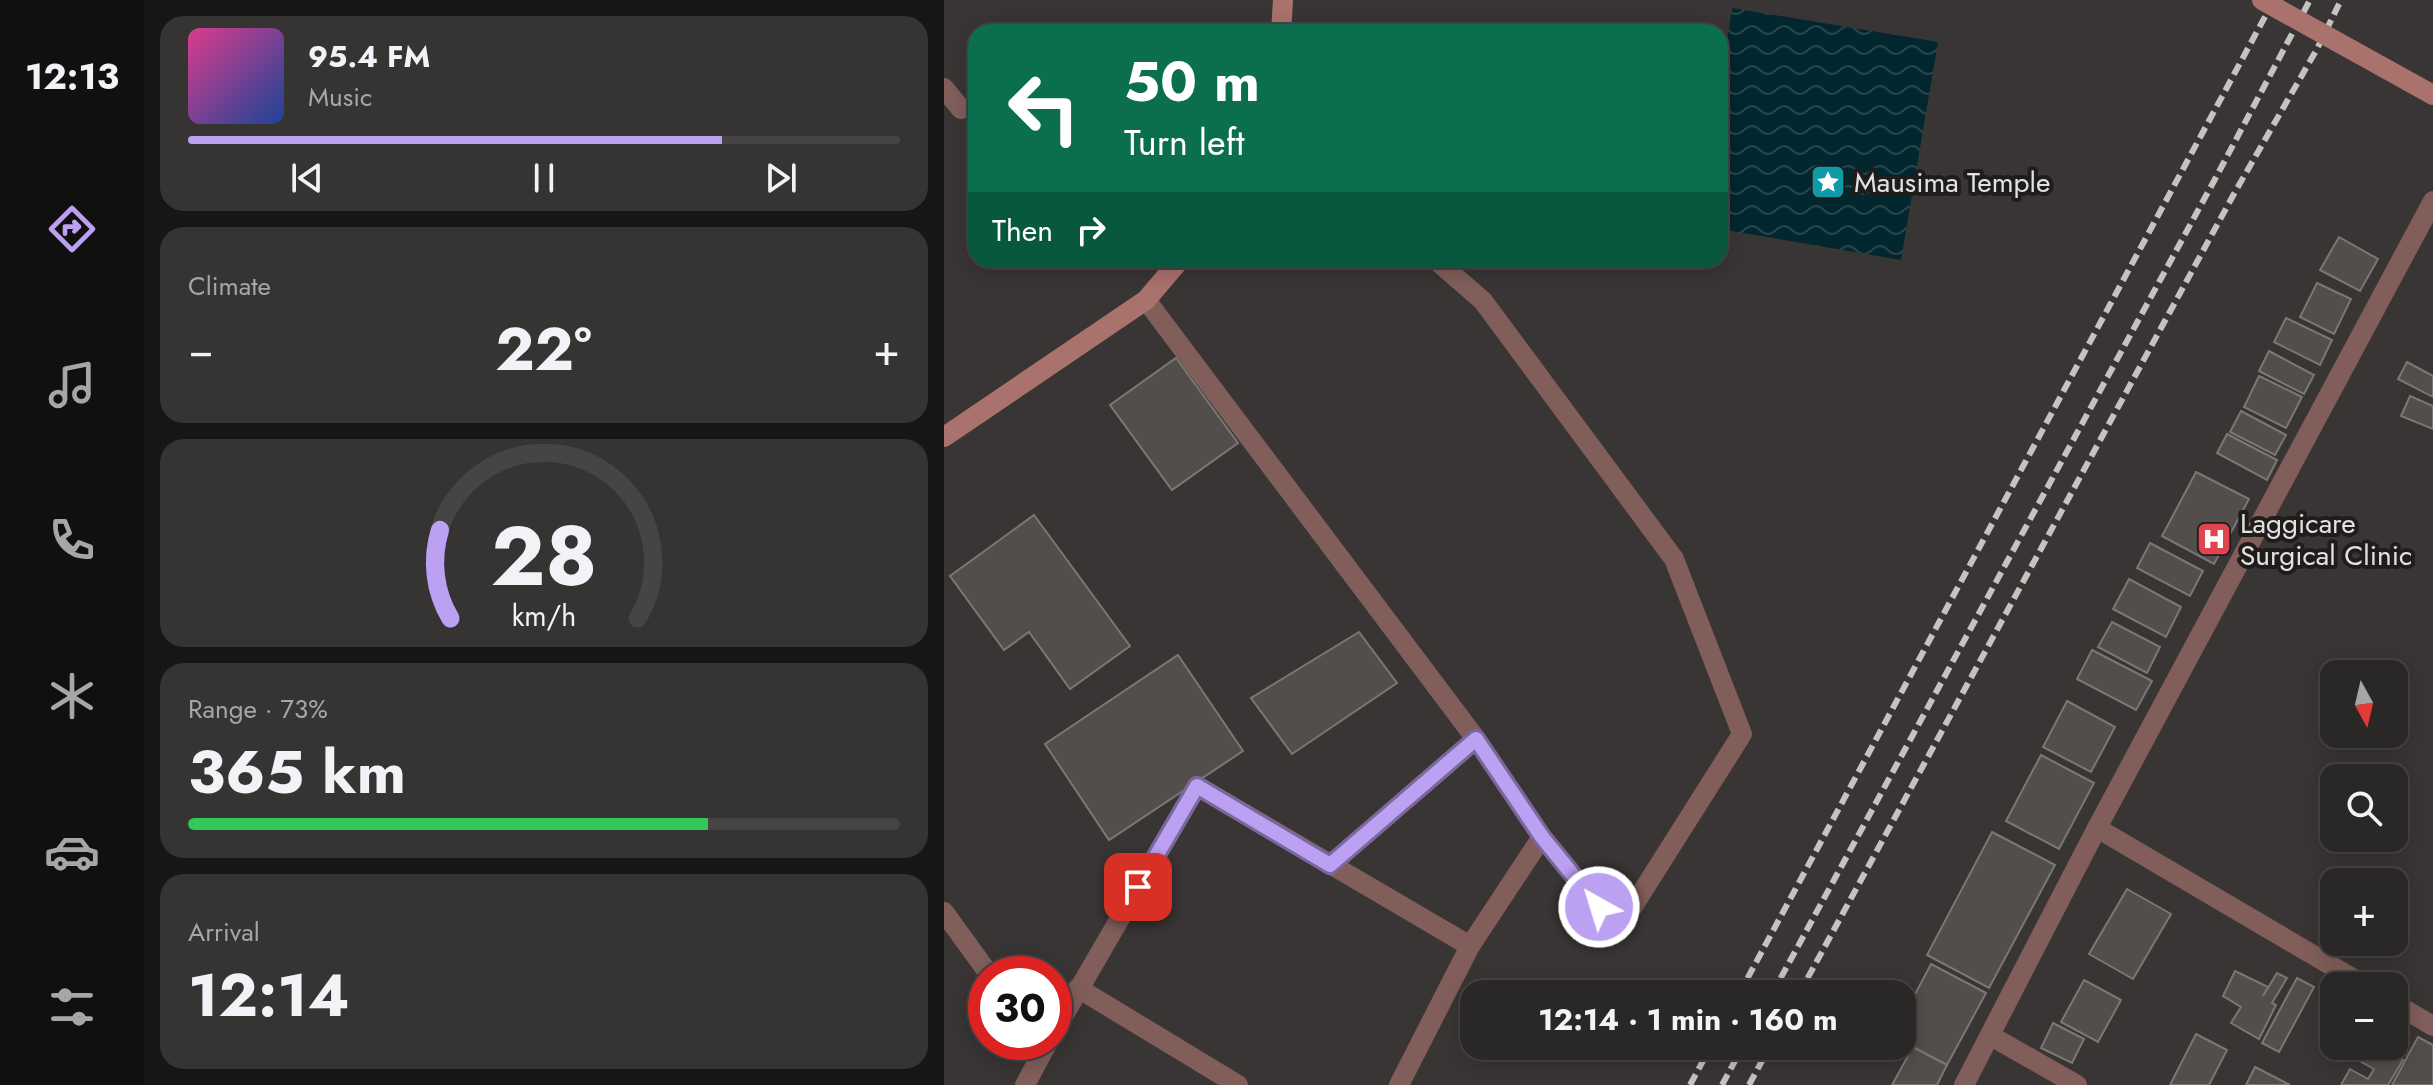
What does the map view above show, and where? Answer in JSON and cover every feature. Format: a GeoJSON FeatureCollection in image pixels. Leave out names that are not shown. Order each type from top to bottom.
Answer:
{"type":"FeatureCollection","features":[{"type":"Feature","properties":{"kind":"street"},"geometry":{"type":"LineString","coordinates":[[1282,24],[1283,0]]}},
{"type":"Feature","properties":{"kind":"street"},"geometry":{"type":"LineString","coordinates":[[2262,0],[2433,95]]}},
{"type":"Feature","properties":{"kind":"street"},"geometry":{"type":"LineString","coordinates":[[944,88],[961,109]]}},
{"type":"Feature","properties":{"kind":"street"},"geometry":{"type":"LineString","coordinates":[[1964,1085],[2097,828],[2433,201]]}},
{"type":"Feature","properties":{"kind":"street"},"geometry":{"type":"LineString","coordinates":[[944,437],[1146,300],[1173,268]]}},
{"type":"Feature","properties":{"kind":"street"},"geometry":{"type":"LineString","coordinates":[[1146,300],[1476,739],[1542,837],[1618,930],[1742,734],[1674,559],[1483,301],[1445,268]]}},
{"type":"Feature","properties":{"kind":"street"},"geometry":{"type":"LineString","coordinates":[[1330,865],[1476,739]]}},
{"type":"Feature","properties":{"kind":"street"},"geometry":{"type":"LineString","coordinates":[[1072,998],[1197,786],[1470,946]]}},
{"type":"Feature","properties":{"kind":"street"},"geometry":{"type":"LineString","coordinates":[[2097,828],[2342,972]]}},
{"type":"Feature","properties":{"kind":"street"},"geometry":{"type":"LineString","coordinates":[[1399,1085],[1470,946],[1542,837]]}},
{"type":"Feature","properties":{"kind":"street"},"geometry":{"type":"LineString","coordinates":[[944,912],[976,956]]}},
{"type":"Feature","properties":{"kind":"street"},"geometry":{"type":"LineString","coordinates":[[1078,988],[1238,1085]]}},
{"type":"Feature","properties":{"kind":"street"},"geometry":{"type":"LineString","coordinates":[[2408,1011],[2433,1026]]}},
{"type":"Feature","properties":{"kind":"street"},"geometry":{"type":"LineString","coordinates":[[1991,1036],[2077,1085]]}},
{"type":"Feature","properties":{"kind":"street"},"geometry":{"type":"LineString","coordinates":[[1025,1085],[1037,1060]]}},
{"type":"Feature","properties":{"kind":"water"},"geometry":{"type":"Polygon","coordinates":[[[1732,8],[1938,42],[1901,260],[1728,230],[1728,34],[1732,8]]]}},
{"type":"Feature","properties":{"kind":"building"},"geometry":{"type":"Polygon","coordinates":[[[2339,237],[2378,259],[2360,291],[2320,270],[2339,237]]]}},
{"type":"Feature","properties":{"kind":"building"},"geometry":{"type":"Polygon","coordinates":[[[2317,283],[2351,299],[2334,334],[2300,317],[2317,283]]]}},
{"type":"Feature","properties":{"kind":"building"},"geometry":{"type":"Polygon","coordinates":[[[2286,318],[2332,340],[2320,365],[2274,342],[2286,318]]]}},
{"type":"Feature","properties":{"kind":"building"},"geometry":{"type":"Polygon","coordinates":[[[2269,351],[2314,375],[2304,394],[2259,371],[2269,351]]]}},
{"type":"Feature","properties":{"kind":"building"},"geometry":{"type":"Polygon","coordinates":[[[1176,358],[1238,443],[1172,490],[1110,405],[1176,358]]]}},
{"type":"Feature","properties":{"kind":"building"},"geometry":{"type":"Polygon","coordinates":[[[2407,362],[2433,376],[2433,397],[2398,379],[2407,362]]]}},
{"type":"Feature","properties":{"kind":"building"},"geometry":{"type":"Polygon","coordinates":[[[2259,376],[2302,397],[2286,428],[2244,407],[2259,376]]]}},
{"type":"Feature","properties":{"kind":"building"},"geometry":{"type":"Polygon","coordinates":[[[2410,396],[2433,406],[2433,429],[2401,416],[2410,396]]]}},
{"type":"Feature","properties":{"kind":"building"},"geometry":{"type":"Polygon","coordinates":[[[2241,411],[2286,435],[2275,455],[2230,432],[2241,411]]]}},
{"type":"Feature","properties":{"kind":"building"},"geometry":{"type":"Polygon","coordinates":[[[2227,434],[2277,460],[2267,480],[2217,453],[2227,434]]]}},
{"type":"Feature","properties":{"kind":"building"},"geometry":{"type":"Polygon","coordinates":[[[2196,472],[2249,499],[2214,564],[2162,536],[2196,472]]]}},
{"type":"Feature","properties":{"kind":"building"},"geometry":{"type":"Polygon","coordinates":[[[1034,515],[1130,646],[1070,689],[1029,632],[1004,650],[950,576],[1034,515]]]}},
{"type":"Feature","properties":{"kind":"building"},"geometry":{"type":"Polygon","coordinates":[[[2150,543],[2203,571],[2190,596],[2137,568],[2150,543]]]}},
{"type":"Feature","properties":{"kind":"building"},"geometry":{"type":"Polygon","coordinates":[[[2129,579],[2181,607],[2166,637],[2113,609],[2129,579]]]}},
{"type":"Feature","properties":{"kind":"building"},"geometry":{"type":"Polygon","coordinates":[[[2112,622],[2160,647],[2147,673],[2098,647],[2112,622]]]}},
{"type":"Feature","properties":{"kind":"building"},"geometry":{"type":"Polygon","coordinates":[[[1359,632],[1397,683],[1292,754],[1251,698],[1359,632]]]}},
{"type":"Feature","properties":{"kind":"building"},"geometry":{"type":"Polygon","coordinates":[[[2092,650],[2152,681],[2136,710],[2077,679],[2092,650]]]}},
{"type":"Feature","properties":{"kind":"building"},"geometry":{"type":"Polygon","coordinates":[[[1178,655],[1243,751],[1109,840],[1045,744],[1178,655]]]}},
{"type":"Feature","properties":{"kind":"building"},"geometry":{"type":"Polygon","coordinates":[[[2067,701],[2115,727],[2091,772],[2043,747],[2067,701]]]}},
{"type":"Feature","properties":{"kind":"building"},"geometry":{"type":"Polygon","coordinates":[[[2041,755],[2094,783],[2059,849],[2006,821],[2041,755]]]}},
{"type":"Feature","properties":{"kind":"building"},"geometry":{"type":"Polygon","coordinates":[[[1992,832],[2055,865],[1989,988],[1927,955],[1992,832]]]}},
{"type":"Feature","properties":{"kind":"building"},"geometry":{"type":"Polygon","coordinates":[[[2127,889],[2171,914],[2133,979],[2089,954],[2127,889]]]}},
{"type":"Feature","properties":{"kind":"building"},"geometry":{"type":"Polygon","coordinates":[[[1931,964],[1986,993],[1947,1065],[1916,1049],[1916,992],[1931,964]]]}},
{"type":"Feature","properties":{"kind":"building"},"geometry":{"type":"Polygon","coordinates":[[[2235,971],[2268,987],[2263,996],[2277,973],[2287,978],[2272,1003],[2276,1005],[2259,1039],[2231,1023],[2241,1007],[2223,996],[2235,971]]]}},
{"type":"Feature","properties":{"kind":"building"},"geometry":{"type":"Polygon","coordinates":[[[2297,978],[2314,987],[2279,1052],[2262,1043],[2297,978]]]}},
{"type":"Feature","properties":{"kind":"building"},"geometry":{"type":"Polygon","coordinates":[[[2084,980],[2121,1000],[2098,1042],[2061,1022],[2084,980]]]}},
{"type":"Feature","properties":{"kind":"building"},"geometry":{"type":"Polygon","coordinates":[[[2053,1023],[2084,1039],[2072,1063],[2041,1048],[2053,1023]]]}},
{"type":"Feature","properties":{"kind":"building"},"geometry":{"type":"Polygon","coordinates":[[[2196,1034],[2227,1050],[2209,1085],[2170,1085],[2196,1034]]]}},
{"type":"Feature","properties":{"kind":"building"},"geometry":{"type":"Polygon","coordinates":[[[2418,1037],[2433,1045],[2433,1085],[2392,1085],[2418,1037]]]}},
{"type":"Feature","properties":{"kind":"building"},"geometry":{"type":"Polygon","coordinates":[[[1916,1049],[1947,1065],[1937,1085],[1892,1085],[1906,1060],[1916,1060],[1916,1049]]]}},
{"type":"Feature","properties":{"kind":"building"},"geometry":{"type":"Polygon","coordinates":[[[2358,1060],[2403,1060],[2388,1085],[2341,1085],[2350,1069],[2368,1079],[2374,1069],[2358,1060]]]}},
{"type":"Feature","properties":{"kind":"building"},"geometry":{"type":"Polygon","coordinates":[[[2255,1067],[2290,1085],[2246,1085],[2255,1067]]]}},
{"type":"Feature","properties":{"kind":"railway"},"geometry":{"type":"LineString","coordinates":[[1747,980],[2274,0]]}},
{"type":"Feature","properties":{"kind":"railway"},"geometry":{"type":"LineString","coordinates":[[1780,980],[2310,0]]}},
{"type":"Feature","properties":{"kind":"railway"},"geometry":{"type":"LineString","coordinates":[[1807,980],[2341,0]]}},
{"type":"Feature","properties":{"kind":"railway"},"geometry":{"type":"LineString","coordinates":[[1690,1085],[1703,1060]]}},
{"type":"Feature","properties":{"kind":"railway"},"geometry":{"type":"LineString","coordinates":[[1722,1085],[1735,1060]]}},
{"type":"Feature","properties":{"kind":"railway"},"geometry":{"type":"LineString","coordinates":[[1749,1085],[1762,1060]]}},
{"type":"Feature","properties":{"kind":"place","name":"Mausima Temple"},"geometry":{"type":"Point","coordinates":[1828,182]}},
{"type":"Feature","properties":{"kind":"place","name":"Laggicare Surgical Clinic"},"geometry":{"type":"Point","coordinates":[2214,539]}},
{"type":"Feature","properties":{"kind":"route"},"geometry":{"type":"LineString","coordinates":[[1138,887],[1197,786],[1330,865],[1476,739],[1542,837],[1599,907]]}}]}
